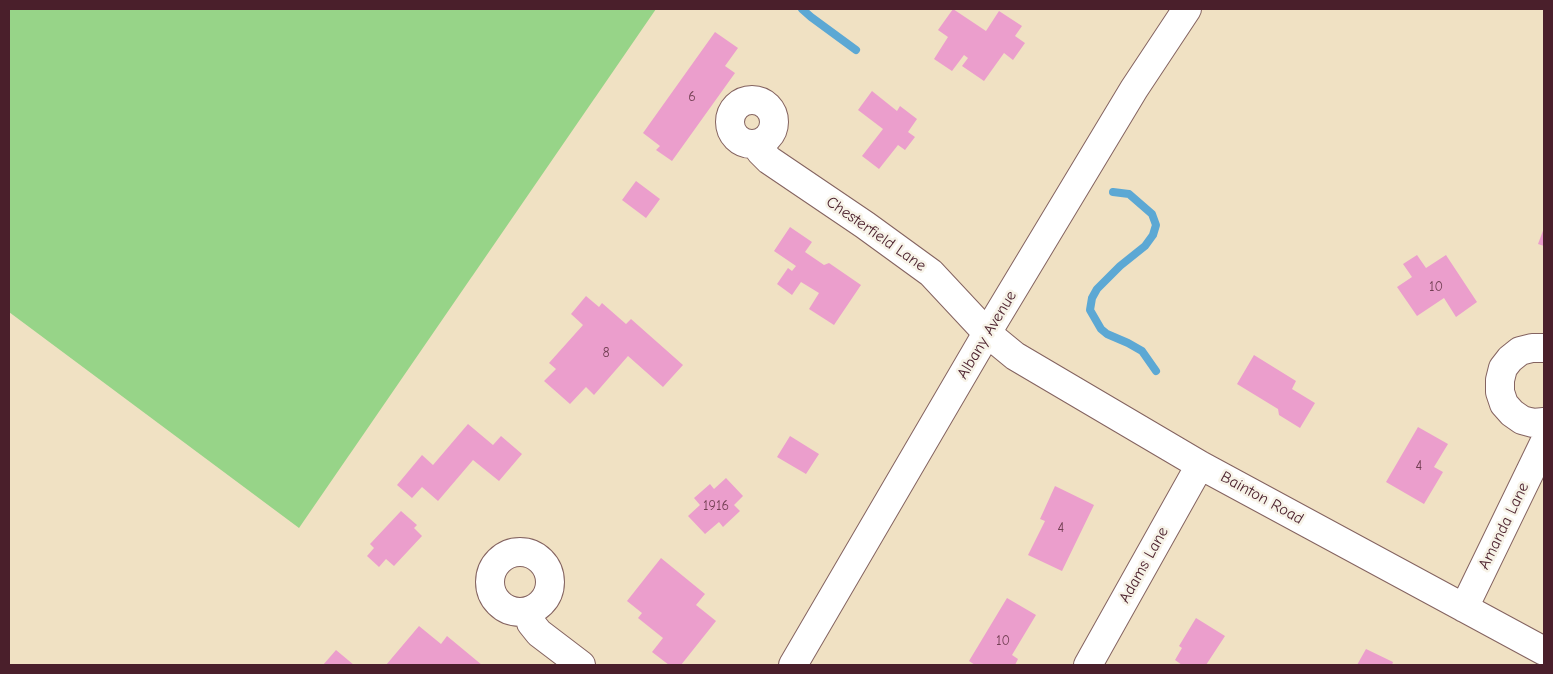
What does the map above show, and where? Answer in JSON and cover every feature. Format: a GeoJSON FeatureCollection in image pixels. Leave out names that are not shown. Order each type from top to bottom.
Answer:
{"type":"FeatureCollection","features":[{"type":"Feature","properties":{"kind":"main road","name":"Albany Avenue"},"geometry":{"type":"LineString","coordinates":[[792,665],[987,333],[1134,89],[1188,9]]}},
{"type":"Feature","properties":{"kind":"main road","name":"Chesterfield Lane"},"geometry":{"type":"LineString","coordinates":[[758,144],[760,151],[769,160],[865,225],[931,273],[987,333]]}},
{"type":"Feature","properties":{"kind":"main road","name":"Bainton Road"},"geometry":{"type":"LineString","coordinates":[[987,333],[1015,356],[1200,465],[1464,608],[1540,655]]}},
{"type":"Feature","properties":{"kind":"main road"},"geometry":{"type":"LineString","coordinates":[[1544,348],[1520,351],[1510,359],[1503,368],[1500,392],[1504,404],[1522,420],[1533,423],[1544,422]]}},
{"type":"Feature","properties":{"kind":"main road","name":"Amanda Lane"},"geometry":{"type":"LineString","coordinates":[[1464,608],[1544,443]]}},
{"type":"Feature","properties":{"kind":"main road","name":"Adams Lane"},"geometry":{"type":"LineString","coordinates":[[1088,665],[1200,465]]}},
{"type":"Feature","properties":{"kind":"main road"},"geometry":{"type":"LineString","coordinates":[[529,611],[531,623],[539,633],[581,665]]}},
{"type":"Feature","properties":{"kind":"green space"},"geometry":{"type":"Polygon","coordinates":[[[9,9],[656,9],[299,528],[9,312],[9,9]]]}},
{"type":"Feature","properties":{"kind":"building"},"geometry":{"type":"Polygon","coordinates":[[[953,9],[986,31],[999,11],[1022,26],[1015,36],[1025,43],[1013,60],[1004,53],[984,81],[962,66],[968,58],[964,55],[952,71],[934,59],[948,37],[938,30],[953,9]]]}},
{"type":"Feature","properties":{"kind":"building"},"geometry":{"type":"Polygon","coordinates":[[[715,32],[738,48],[725,66],[735,73],[672,161],[656,150],[660,146],[643,133],[715,32]]]}},
{"type":"Feature","properties":{"kind":"building"},"geometry":{"type":"Polygon","coordinates":[[[872,91],[897,111],[900,106],[917,119],[908,132],[915,137],[905,150],[898,145],[879,169],[862,156],[883,129],[858,110],[872,91]]]}},
{"type":"Feature","properties":{"kind":"building"},"geometry":{"type":"Polygon","coordinates":[[[636,181],[660,199],[646,218],[622,200],[636,181]]]}},
{"type":"Feature","properties":{"kind":"building"},"geometry":{"type":"Polygon","coordinates":[[[790,227],[812,242],[805,252],[824,265],[829,263],[861,285],[834,325],[809,309],[819,293],[801,282],[792,295],[777,284],[788,268],[792,271],[796,266],[774,251],[790,227]]]}},
{"type":"Feature","properties":{"kind":"building"},"geometry":{"type":"Polygon","coordinates":[[[1544,228],[1544,246],[1538,244],[1544,228]]]}},
{"type":"Feature","properties":{"kind":"building"},"geometry":{"type":"Polygon","coordinates":[[[1417,255],[1426,268],[1446,255],[1477,302],[1456,317],[1444,298],[1417,316],[1397,287],[1412,277],[1403,264],[1417,255]]]}},
{"type":"Feature","properties":{"kind":"building"},"geometry":{"type":"Polygon","coordinates":[[[586,296],[599,307],[602,303],[626,324],[631,319],[683,365],[663,387],[628,356],[594,395],[586,387],[570,404],[544,381],[556,369],[549,363],[583,325],[571,314],[586,296]]]}},
{"type":"Feature","properties":{"kind":"building"},"geometry":{"type":"Polygon","coordinates":[[[1254,355],[1296,381],[1292,389],[1315,403],[1300,428],[1279,415],[1278,409],[1237,384],[1254,355]]]}},
{"type":"Feature","properties":{"kind":"building"},"geometry":{"type":"Polygon","coordinates":[[[468,424],[493,445],[501,436],[522,454],[499,481],[473,460],[438,501],[422,487],[412,498],[397,485],[422,455],[433,465],[468,424]]]}},
{"type":"Feature","properties":{"kind":"building"},"geometry":{"type":"Polygon","coordinates":[[[1418,427],[1448,444],[1434,467],[1443,472],[1424,504],[1386,482],[1418,427]]]}},
{"type":"Feature","properties":{"kind":"building"},"geometry":{"type":"Polygon","coordinates":[[[790,436],[819,454],[806,474],[777,457],[790,436]]]}},
{"type":"Feature","properties":{"kind":"building"},"geometry":{"type":"Polygon","coordinates":[[[726,478],[743,496],[734,505],[740,511],[723,527],[719,522],[705,534],[688,516],[700,505],[694,498],[710,484],[714,489],[726,478]]]}},
{"type":"Feature","properties":{"kind":"building"},"geometry":{"type":"Polygon","coordinates":[[[1055,486],[1094,505],[1062,571],[1028,555],[1045,521],[1040,519],[1055,486]]]}},
{"type":"Feature","properties":{"kind":"building"},"geometry":{"type":"Polygon","coordinates":[[[401,511],[417,525],[414,528],[422,536],[394,566],[386,559],[379,567],[367,556],[374,548],[370,544],[401,511]]]}},
{"type":"Feature","properties":{"kind":"building"},"geometry":{"type":"Polygon","coordinates":[[[661,558],[705,594],[696,605],[716,621],[681,665],[669,665],[652,652],[663,638],[638,618],[642,613],[627,601],[661,558]]]}},
{"type":"Feature","properties":{"kind":"building"},"geometry":{"type":"Polygon","coordinates":[[[1007,598],[1036,615],[1012,655],[1018,659],[1015,665],[975,665],[969,661],[1007,598]]]}},
{"type":"Feature","properties":{"kind":"building"},"geometry":{"type":"Polygon","coordinates":[[[1196,618],[1225,636],[1206,665],[1182,665],[1175,660],[1182,648],[1179,646],[1196,618]]]}},
{"type":"Feature","properties":{"kind":"building"},"geometry":{"type":"Polygon","coordinates":[[[419,626],[441,644],[447,636],[482,665],[386,665],[419,626]]]}},
{"type":"Feature","properties":{"kind":"building"},"geometry":{"type":"Polygon","coordinates":[[[1366,649],[1393,662],[1392,665],[1357,665],[1366,649]]]}},
{"type":"Feature","properties":{"kind":"building"},"geometry":{"type":"Polygon","coordinates":[[[336,650],[354,665],[323,665],[336,650]]]}},
{"type":"Feature","properties":{"kind":"waterway"},"geometry":{"type":"LineString","coordinates":[[802,9],[856,50]]}},
{"type":"Feature","properties":{"kind":"waterway"},"geometry":{"type":"LineString","coordinates":[[1113,192],[1129,194],[1152,214],[1156,225],[1153,235],[1145,246],[1120,266],[1097,289],[1092,298],[1090,310],[1101,329],[1107,334],[1142,351],[1156,371]]}}]}
